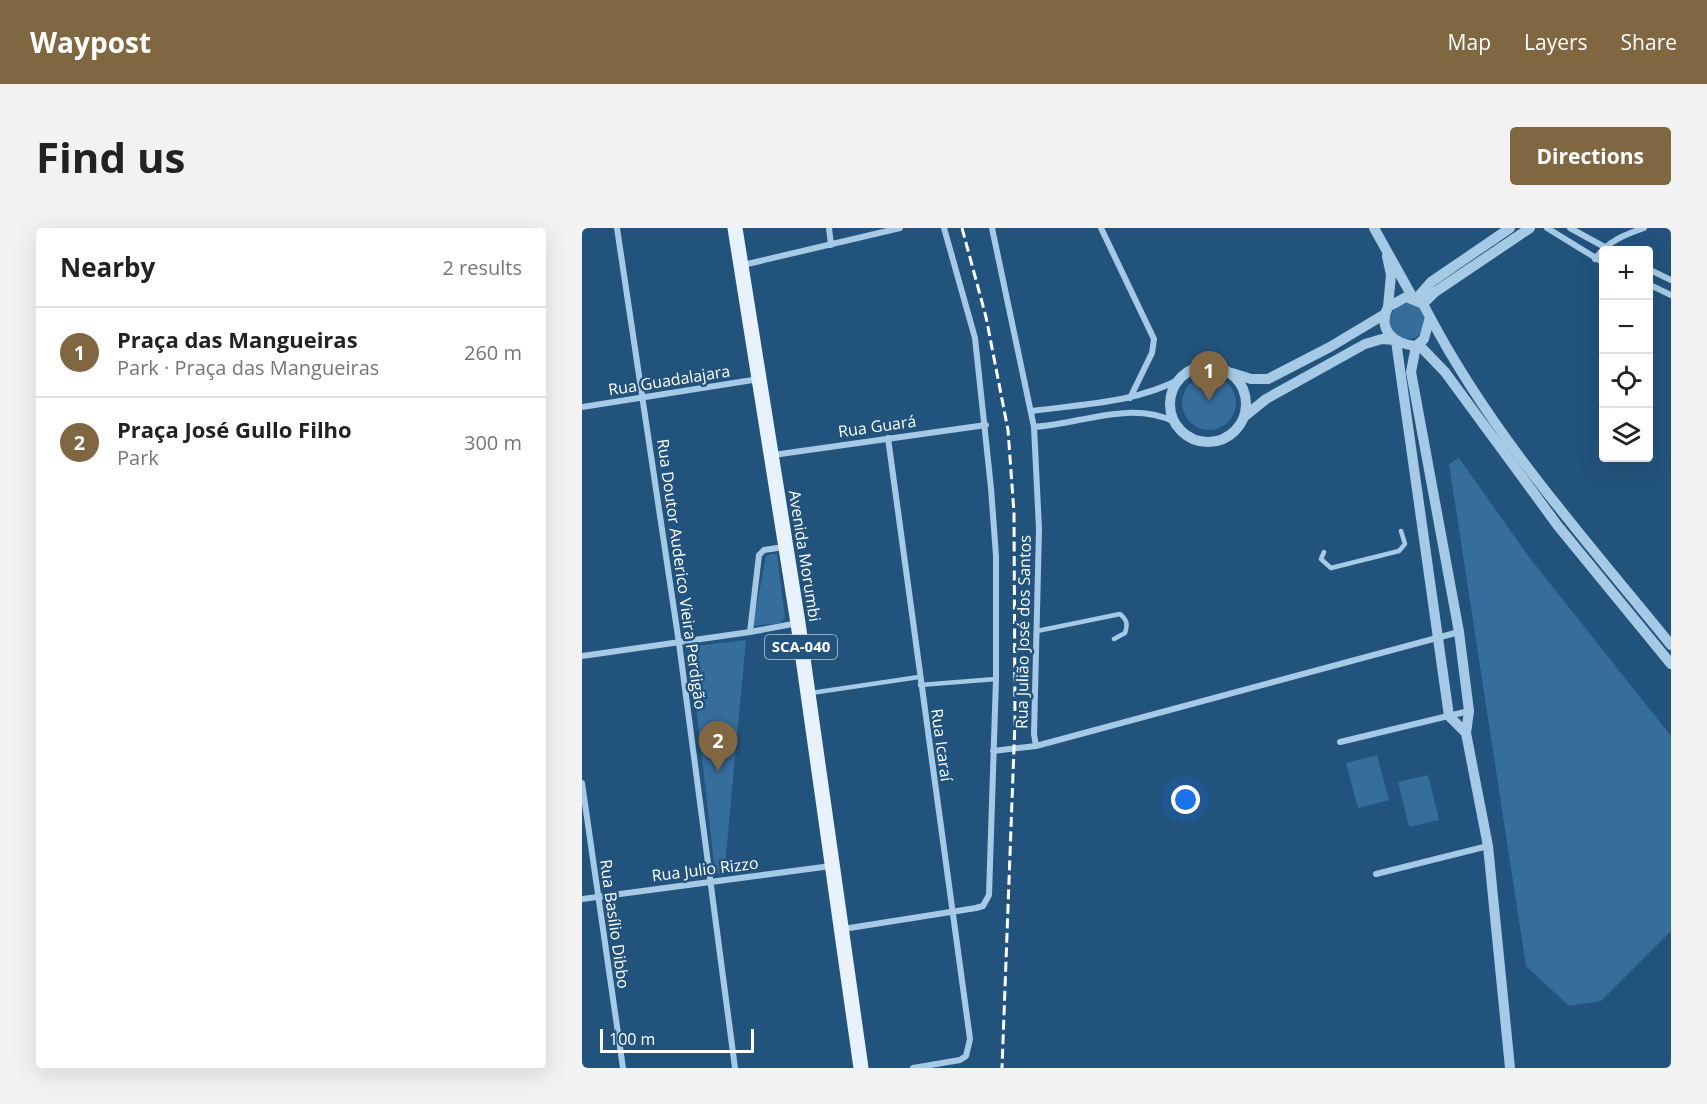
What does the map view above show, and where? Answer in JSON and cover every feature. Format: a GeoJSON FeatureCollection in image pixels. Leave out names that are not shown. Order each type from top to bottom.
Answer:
{"type":"FeatureCollection","features":[{"type":"Feature","properties":{"kind":"main road","name":"Avenida Morumbi"},"geometry":{"type":"LineString","coordinates":[[735,228],[784,547],[798,623],[861,1068]]}},
{"type":"Feature","properties":{"kind":"street","name":"Rua Doutor Auderico Vieira Perdigão"},"geometry":{"type":"LineString","coordinates":[[617,228],[679,643],[735,1068]]}},
{"type":"Feature","properties":{"kind":"street"},"geometry":{"type":"LineString","coordinates":[[829,228],[831,245]]}},
{"type":"Feature","properties":{"kind":"street"},"geometry":{"type":"LineString","coordinates":[[741,266],[900,228]]}},
{"type":"Feature","properties":{"kind":"street"},"geometry":{"type":"LineString","coordinates":[[840,929],[976,908],[987,901],[996,680],[996,556],[986,425],[975,338],[944,228]]}},
{"type":"Feature","properties":{"kind":"street","name":"Rua Julião José dos Santos"},"geometry":{"type":"LineString","coordinates":[[992,228],[1034,427],[1039,529],[1034,734],[1036,746],[1459,632]]}},
{"type":"Feature","properties":{"kind":"street"},"geometry":{"type":"LineString","coordinates":[[1101,228],[1154,339],[1152,353],[1130,398]]}},
{"type":"Feature","properties":{"kind":"street"},"geometry":{"type":"LineString","coordinates":[[1374,228],[1479,401],[1576,529],[1671,645]]}},
{"type":"Feature","properties":{"kind":"street"},"geometry":{"type":"LineString","coordinates":[[1417,300],[1431,282],[1510,228]]}},
{"type":"Feature","properties":{"kind":"street"},"geometry":{"type":"LineString","coordinates":[[1530,228],[1435,292],[1417,300],[1399,299],[1386,311],[1330,347],[1268,379],[1243,378],[1204,366],[1191,370],[1173,387],[1170,412],[1183,433],[1193,440],[1206,443],[1230,436],[1245,416],[1266,399],[1365,344],[1382,339],[1418,346],[1438,364],[1558,526],[1671,663]]}},
{"type":"Feature","properties":{"kind":"street"},"geometry":{"type":"LineString","coordinates":[[1547,228],[1599,261]]}},
{"type":"Feature","properties":{"kind":"street"},"geometry":{"type":"LineString","coordinates":[[1570,228],[1602,246]]}},
{"type":"Feature","properties":{"kind":"street"},"geometry":{"type":"LineString","coordinates":[[1610,246],[1625,231],[1644,228]]}},
{"type":"Feature","properties":{"kind":"street"},"geometry":{"type":"LineString","coordinates":[[1383,244],[1390,275],[1385,329],[1395,341],[1436,639],[1449,716],[1466,733]]}},
{"type":"Feature","properties":{"kind":"street"},"geometry":{"type":"LineString","coordinates":[[1595,259],[1599,256]]}},
{"type":"Feature","properties":{"kind":"street"},"geometry":{"type":"LineString","coordinates":[[1653,271],[1671,280]]}},
{"type":"Feature","properties":{"kind":"street"},"geometry":{"type":"LineString","coordinates":[[1653,286],[1671,295]]}},
{"type":"Feature","properties":{"kind":"street"},"geometry":{"type":"LineString","coordinates":[[1430,317],[1427,332],[1418,346],[1411,372],[1459,632],[1469,711],[1466,733],[1488,846],[1510,1068]]}},
{"type":"Feature","properties":{"kind":"street"},"geometry":{"type":"LineString","coordinates":[[1228,372],[1244,391],[1245,416]]}},
{"type":"Feature","properties":{"kind":"street","name":"Rua Guadalajara"},"geometry":{"type":"LineString","coordinates":[[582,407],[759,379]]}},
{"type":"Feature","properties":{"kind":"street"},"geometry":{"type":"LineString","coordinates":[[1032,411],[1130,398],[1147,394],[1180,379]]}},
{"type":"Feature","properties":{"kind":"street"},"geometry":{"type":"LineString","coordinates":[[1034,427],[1137,411],[1156,414],[1175,422]]}},
{"type":"Feature","properties":{"kind":"street","name":"Rua Guará"},"geometry":{"type":"LineString","coordinates":[[771,455],[986,425]]}},
{"type":"Feature","properties":{"kind":"street","name":"Rua Icaraí"},"geometry":{"type":"LineString","coordinates":[[888,438],[970,1039],[966,1056],[953,1064],[913,1068]]}},
{"type":"Feature","properties":{"kind":"street"},"geometry":{"type":"LineString","coordinates":[[750,632],[759,555],[764,550],[784,547]]}},
{"type":"Feature","properties":{"kind":"street"},"geometry":{"type":"LineString","coordinates":[[582,656],[798,623]]}},
{"type":"Feature","properties":{"kind":"street"},"geometry":{"type":"LineString","coordinates":[[1340,742],[1469,711]]}},
{"type":"Feature","properties":{"kind":"street"},"geometry":{"type":"LineString","coordinates":[[993,751],[1036,746]]}},
{"type":"Feature","properties":{"kind":"street","name":"Rua Basílio Dibbo"},"geometry":{"type":"LineString","coordinates":[[582,783],[623,1068]]}},
{"type":"Feature","properties":{"kind":"street"},"geometry":{"type":"LineString","coordinates":[[1376,874],[1488,846]]}},
{"type":"Feature","properties":{"kind":"street","name":"Rua Julio Rizzo"},"geometry":{"type":"LineString","coordinates":[[582,899],[831,866]]}},
{"type":"Feature","properties":{"kind":"lane"},"geometry":{"type":"LineString","coordinates":[[1324,552],[1321,560],[1330,568],[1400,551],[1405,544],[1401,531]]}},
{"type":"Feature","properties":{"kind":"lane"},"geometry":{"type":"LineString","coordinates":[[1037,631],[1120,614],[1126,619],[1127,627],[1125,633],[1114,639]]}},
{"type":"Feature","properties":{"kind":"lane"},"geometry":{"type":"LineString","coordinates":[[808,693],[919,677]]}},
{"type":"Feature","properties":{"kind":"lane"},"geometry":{"type":"LineString","coordinates":[[920,685],[996,680]]}},
{"type":"Feature","properties":{"kind":"shaded area"},"geometry":{"type":"Polygon","coordinates":[[[1408,303],[1420,309],[1426,321],[1420,333],[1408,339],[1396,333],[1390,321],[1396,309],[1408,303]]]}},
{"type":"Feature","properties":{"kind":"shaded area"},"geometry":{"type":"Polygon","coordinates":[[[1209,376],[1219,378],[1228,384],[1234,393],[1236,403],[1234,413],[1228,422],[1219,428],[1209,430],[1199,428],[1190,422],[1184,413],[1182,403],[1184,393],[1190,384],[1199,378],[1209,376]]]}},
{"type":"Feature","properties":{"kind":"shaded area"},"geometry":{"type":"Polygon","coordinates":[[[1459,458],[1529,557],[1671,736],[1671,931],[1601,1001],[1569,1006],[1526,966],[1449,464],[1459,458]]]}},
{"type":"Feature","properties":{"kind":"shaded area"},"geometry":{"type":"Polygon","coordinates":[[[777,554],[785,618],[780,623],[753,626],[766,556],[777,554]]]}},
{"type":"Feature","properties":{"kind":"shaded area"},"geometry":{"type":"Polygon","coordinates":[[[746,640],[724,876],[715,872],[690,653],[694,646],[746,640]]]}},
{"type":"Feature","properties":{"kind":"shaded area"},"geometry":{"type":"Polygon","coordinates":[[[1377,755],[1389,800],[1358,808],[1346,763],[1377,755]]]}},
{"type":"Feature","properties":{"kind":"shaded area"},"geometry":{"type":"Polygon","coordinates":[[[1428,775],[1439,820],[1409,827],[1398,782],[1428,775]]]}},
{"type":"Feature","properties":{"kind":"railway"},"geometry":{"type":"LineString","coordinates":[[962,228],[986,317],[1008,430],[1014,513],[1015,721],[1002,1068]]}},
{"type":"Feature","properties":{"kind":"place","name":"Praça das Mangueiras"},"geometry":{"type":"Point","coordinates":[1209,401]}},
{"type":"Feature","properties":{"kind":"place","name":"Praça José Gullo Filho"},"geometry":{"type":"Point","coordinates":[718,771]}}]}
